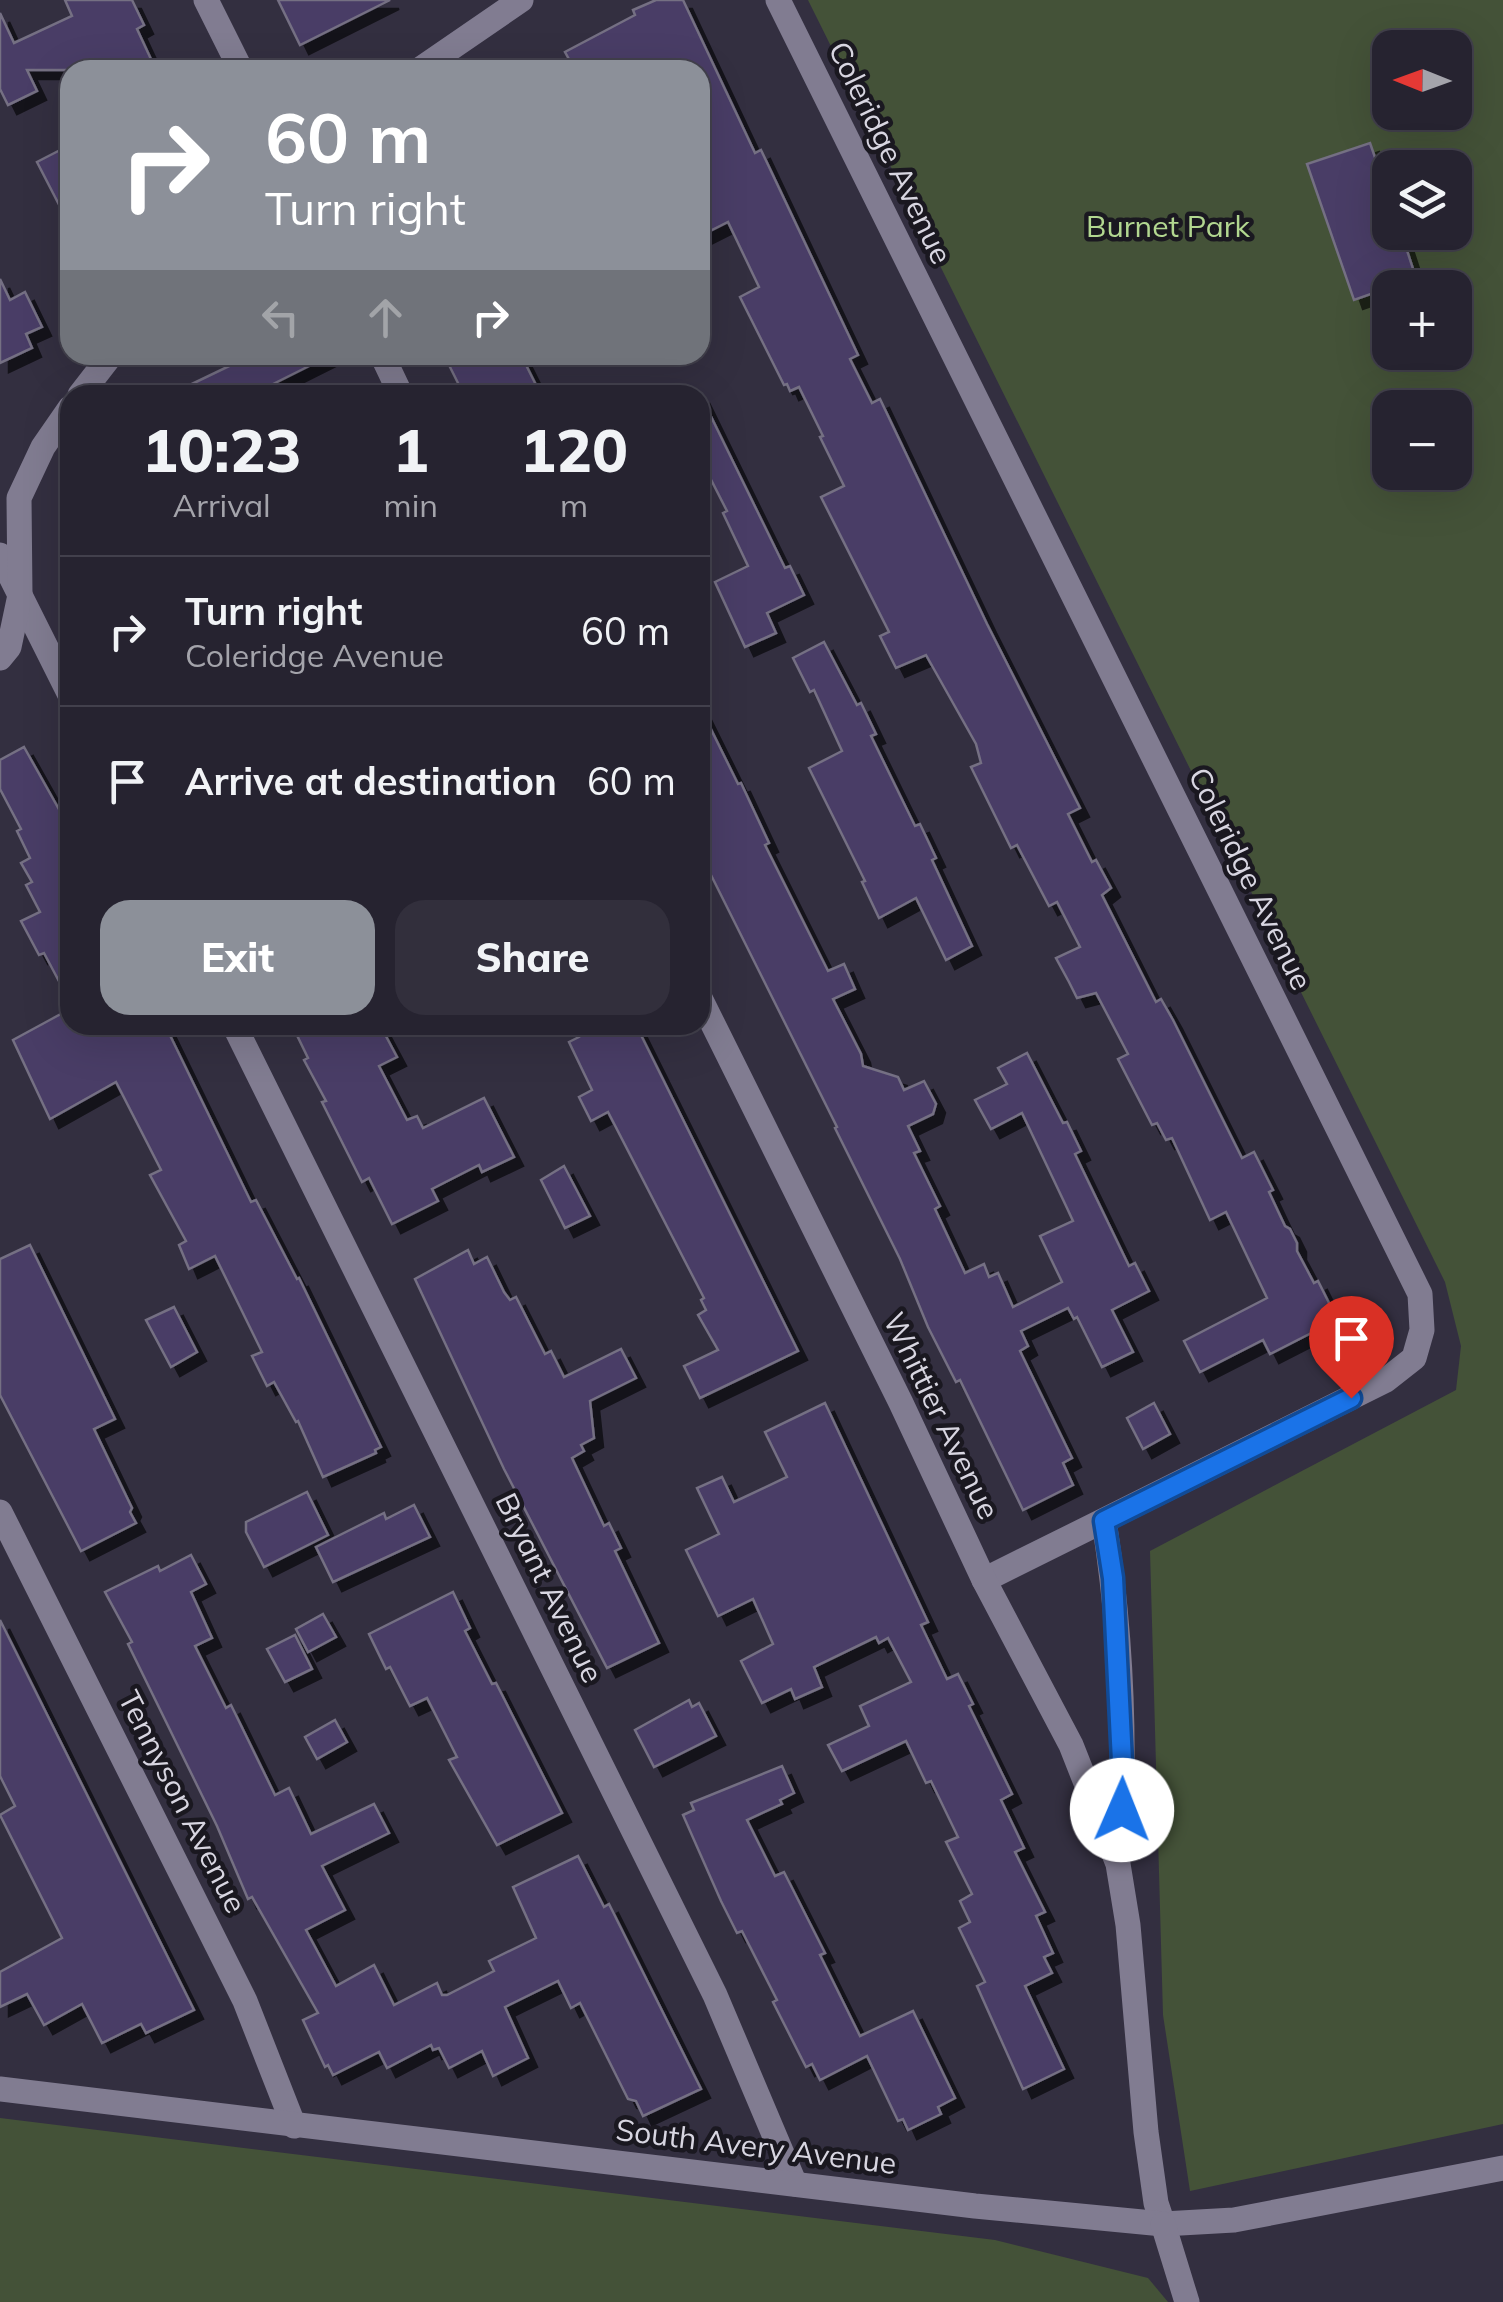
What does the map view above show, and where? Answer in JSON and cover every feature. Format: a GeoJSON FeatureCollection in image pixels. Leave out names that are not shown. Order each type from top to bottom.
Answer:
{"type":"FeatureCollection","features":[{"type":"Feature","properties":{"kind":"street"},"geometry":{"type":"LineString","coordinates":[[206,0],[235,60]]}},
{"type":"Feature","properties":{"kind":"street"},"geometry":{"type":"LineString","coordinates":[[434,60],[522,0]]}},
{"type":"Feature","properties":{"kind":"street","name":"Coleridge Avenue"},"geometry":{"type":"LineString","coordinates":[[778,0],[1420,1294],[1422,1330],[1414,1358],[1386,1380],[984,1580]]}},
{"type":"Feature","properties":{"kind":"street"},"geometry":{"type":"LineString","coordinates":[[0,658],[9,647],[20,595],[19,498],[43,447],[60,422]]}},
{"type":"Feature","properties":{"kind":"street"},"geometry":{"type":"LineString","coordinates":[[0,555],[60,675]]}},
{"type":"Feature","properties":{"kind":"street","name":"Whittier Avenue"},"geometry":{"type":"LineString","coordinates":[[710,1018],[984,1580],[1071,1745],[1118,1864],[1128,1925],[1156,2204],[1187,2302]]}},
{"type":"Feature","properties":{"kind":"street","name":"Bryant Avenue"},"geometry":{"type":"LineString","coordinates":[[239,1035],[714,1994],[795,2184]]}},
{"type":"Feature","properties":{"kind":"street","name":"Tennyson Avenue"},"geometry":{"type":"LineString","coordinates":[[0,1512],[245,2001],[294,2126]]}},
{"type":"Feature","properties":{"kind":"street","name":"Whittier Avenue"},"geometry":{"type":"LineString","coordinates":[[1104,1521],[1113,1578],[1123,1782],[1118,1864]]}},
{"type":"Feature","properties":{"kind":"street","name":"South Avery Avenue"},"geometry":{"type":"LineString","coordinates":[[4,2087],[294,2126],[1163,2224],[1234,2220],[1503,2168]]}},
{"type":"Feature","properties":{"kind":"green space","name":"Burnet Park"},"geometry":{"type":"Polygon","coordinates":[[[808,0],[1503,0],[1503,2124],[1190,2191],[1163,2015],[1150,1551],[1456,1390],[1461,1346],[1445,1282],[808,0]]]}},
{"type":"Feature","properties":{"kind":"green space"},"geometry":{"type":"Polygon","coordinates":[[[0,2118],[995,2240],[1148,2278],[1168,2302],[0,2302],[0,2118]]]}},
{"type":"Feature","properties":{"kind":"building"},"geometry":{"type":"Polygon","coordinates":[[[65,0],[132,0],[144,25],[137,29],[151,60],[60,60],[60,70],[27,70],[37,91],[8,105],[0,89],[0,13],[14,43],[72,16],[65,0]]]}},
{"type":"Feature","properties":{"kind":"building"},"geometry":{"type":"Polygon","coordinates":[[[278,0],[390,0],[300,45],[278,0]]]}},
{"type":"Feature","properties":{"kind":"building"},"geometry":{"type":"Polygon","coordinates":[[[656,0],[683,0],[755,153],[761,150],[858,355],[850,359],[872,403],[880,399],[1080,808],[1068,814],[1092,862],[1096,860],[1111,888],[1102,895],[1156,1002],[1161,999],[1173,1020],[1242,1158],[1254,1152],[1285,1226],[1297,1243],[1297,1251],[1335,1315],[1325,1320],[1327,1325],[1270,1354],[1263,1340],[1200,1372],[1184,1341],[1267,1298],[1226,1212],[1210,1220],[1172,1138],[1166,1140],[1157,1123],[1152,1125],[1118,1059],[1128,1054],[1096,993],[1077,998],[1056,958],[1080,947],[1057,902],[1049,906],[1017,845],[1011,848],[971,767],[981,763],[976,744],[926,655],[896,668],[880,636],[889,632],[821,497],[844,486],[799,387],[790,391],[784,385],[740,297],[759,287],[728,222],[710,231],[710,60],[569,60],[565,52],[635,15],[633,10],[656,0]]]}},
{"type":"Feature","properties":{"kind":"building"},"geometry":{"type":"Polygon","coordinates":[[[1370,143],[1372,250],[1407,250],[1413,270],[1372,270],[1372,294],[1354,300],[1307,164],[1370,143]]]}},
{"type":"Feature","properties":{"kind":"building"},"geometry":{"type":"Polygon","coordinates":[[[60,150],[60,207],[37,162],[60,150]]]}},
{"type":"Feature","properties":{"kind":"building"},"geometry":{"type":"Polygon","coordinates":[[[0,279],[10,300],[25,292],[42,327],[26,334],[32,348],[0,363],[0,279]]]}},
{"type":"Feature","properties":{"kind":"building"},"geometry":{"type":"Polygon","coordinates":[[[231,365],[311,365],[271,385],[190,385],[231,365]]]}},
{"type":"Feature","properties":{"kind":"building"},"geometry":{"type":"Polygon","coordinates":[[[449,365],[526,365],[536,385],[459,385],[449,365]]]}},
{"type":"Feature","properties":{"kind":"building"},"geometry":{"type":"Polygon","coordinates":[[[710,414],[785,568],[790,566],[804,595],[767,613],[776,633],[745,647],[715,582],[748,566],[723,513],[727,511],[710,478],[710,414]]]}},
{"type":"Feature","properties":{"kind":"building"},"geometry":{"type":"Polygon","coordinates":[[[824,642],[857,705],[861,703],[876,734],[871,736],[915,826],[920,824],[936,858],[932,860],[972,946],[946,960],[916,898],[879,918],[809,768],[842,751],[814,690],[810,692],[793,658],[824,642]]]}},
{"type":"Feature","properties":{"kind":"building"},"geometry":{"type":"Polygon","coordinates":[[[710,727],[738,784],[741,783],[769,843],[765,845],[828,971],[844,964],[855,989],[833,999],[861,1054],[863,1066],[898,1077],[904,1090],[924,1081],[936,1104],[933,1114],[908,1126],[920,1151],[914,1153],[940,1206],[935,1209],[965,1273],[984,1264],[989,1277],[998,1273],[1013,1307],[1062,1282],[1040,1236],[1073,1221],[1022,1113],[991,1129],[975,1100],[1007,1084],[998,1068],[1027,1053],[1081,1151],[1075,1154],[1129,1266],[1135,1263],[1149,1291],[1112,1310],[1133,1352],[1102,1367],[1077,1317],[1074,1319],[1068,1308],[1021,1331],[1028,1346],[1020,1351],[1072,1458],[1063,1463],[1073,1485],[1023,1510],[960,1380],[956,1382],[928,1327],[837,1127],[710,873],[710,727]]]}},
{"type":"Feature","properties":{"kind":"building"},"geometry":{"type":"Polygon","coordinates":[[[24,747],[60,811],[60,983],[21,921],[40,912],[26,885],[32,882],[21,863],[30,858],[17,831],[21,829],[0,789],[0,760],[24,747]]]}},
{"type":"Feature","properties":{"kind":"building"},"geometry":{"type":"Polygon","coordinates":[[[60,1014],[60,1035],[170,1035],[251,1202],[256,1200],[299,1278],[381,1447],[376,1453],[323,1477],[298,1421],[274,1382],[267,1386],[252,1356],[262,1352],[215,1256],[189,1269],[179,1245],[186,1241],[150,1175],[161,1170],[116,1082],[50,1119],[13,1040],[60,1014]]]}},
{"type":"Feature","properties":{"kind":"building"},"geometry":{"type":"Polygon","coordinates":[[[297,1035],[385,1035],[397,1057],[379,1066],[407,1120],[417,1116],[423,1128],[484,1098],[514,1157],[482,1172],[479,1165],[432,1189],[438,1201],[392,1224],[369,1178],[362,1182],[322,1102],[326,1101],[304,1060],[308,1058],[297,1035]]]}},
{"type":"Feature","properties":{"kind":"building"},"geometry":{"type":"Polygon","coordinates":[[[641,1035],[798,1351],[700,1398],[684,1366],[718,1350],[698,1315],[706,1310],[701,1300],[704,1298],[608,1112],[591,1121],[579,1097],[592,1090],[569,1042],[579,1037],[641,1035]]]}},
{"type":"Feature","properties":{"kind":"building"},"geometry":{"type":"Polygon","coordinates":[[[564,1166],[590,1216],[565,1228],[541,1180],[564,1166]]]}},
{"type":"Feature","properties":{"kind":"building"},"geometry":{"type":"Polygon","coordinates":[[[30,1245],[115,1419],[94,1429],[136,1523],[81,1551],[0,1395],[0,1259],[30,1245]]]}},
{"type":"Feature","properties":{"kind":"building"},"geometry":{"type":"Polygon","coordinates":[[[468,1250],[474,1264],[487,1257],[504,1292],[510,1300],[516,1297],[545,1354],[551,1351],[564,1377],[621,1349],[636,1378],[590,1401],[594,1438],[581,1445],[584,1451],[572,1458],[604,1526],[609,1523],[621,1548],[615,1551],[659,1643],[607,1668],[504,1469],[415,1279],[468,1250]]]}},
{"type":"Feature","properties":{"kind":"building"},"geometry":{"type":"Polygon","coordinates":[[[174,1307],[197,1352],[171,1367],[146,1320],[174,1307]]]}},
{"type":"Feature","properties":{"kind":"building"},"geometry":{"type":"Polygon","coordinates":[[[825,1403],[928,1622],[921,1625],[947,1679],[958,1674],[973,1704],[969,1706],[1012,1794],[1001,1800],[1024,1848],[1015,1852],[1045,1912],[1036,1916],[1053,1953],[1044,1957],[1052,1973],[1025,1986],[1064,2069],[1023,2089],[977,1986],[985,1982],[959,1928],[970,1922],[960,1901],[972,1894],[946,1842],[958,1837],[931,1781],[926,1783],[906,1741],[842,1771],[828,1745],[869,1726],[860,1706],[911,1682],[888,1638],[879,1643],[876,1637],[814,1667],[822,1687],[795,1699],[791,1689],[762,1703],[741,1661],[773,1644],[753,1599],[718,1616],[686,1550],[719,1534],[697,1488],[722,1477],[734,1502],[787,1477],[765,1432],[825,1403]]]}},
{"type":"Feature","properties":{"kind":"building"},"geometry":{"type":"Polygon","coordinates":[[[1154,1403],[1170,1434],[1143,1449],[1127,1418],[1154,1403]]]}},
{"type":"Feature","properties":{"kind":"building"},"geometry":{"type":"Polygon","coordinates":[[[307,1492],[328,1535],[264,1567],[246,1532],[246,1522],[307,1492]]]}},
{"type":"Feature","properties":{"kind":"building"},"geometry":{"type":"Polygon","coordinates":[[[414,1505],[430,1537],[333,1582],[316,1547],[384,1513],[386,1519],[414,1505]]]}},
{"type":"Feature","properties":{"kind":"building"},"geometry":{"type":"Polygon","coordinates":[[[191,1555],[206,1584],[191,1592],[212,1638],[195,1646],[226,1708],[231,1705],[275,1795],[289,1788],[311,1834],[374,1804],[389,1833],[322,1866],[345,1910],[306,1930],[336,1986],[374,1965],[394,2005],[437,1983],[442,1995],[447,1995],[494,1971],[489,1961],[536,1938],[513,1887],[578,1856],[604,1907],[609,1904],[701,2089],[643,2116],[636,2101],[628,2099],[580,2003],[571,2008],[558,1981],[505,2007],[528,2058],[493,2076],[482,2051],[449,2068],[439,2048],[433,2050],[431,2045],[387,2068],[379,2052],[333,2075],[328,2065],[325,2067],[303,2020],[318,2013],[252,1897],[248,1899],[217,1826],[128,1644],[132,1642],[105,1592],[191,1555]]]}},
{"type":"Feature","properties":{"kind":"building"},"geometry":{"type":"Polygon","coordinates":[[[453,1592],[470,1628],[465,1631],[562,1813],[497,1845],[449,1760],[457,1757],[427,1698],[410,1706],[369,1634],[453,1592]]]}},
{"type":"Feature","properties":{"kind":"building"},"geometry":{"type":"Polygon","coordinates":[[[323,1614],[336,1637],[308,1652],[296,1629],[323,1614]]]}},
{"type":"Feature","properties":{"kind":"building"},"geometry":{"type":"Polygon","coordinates":[[[0,1620],[194,2010],[146,2033],[141,2024],[102,2043],[82,2004],[44,2025],[27,1994],[0,2007],[0,1972],[62,1938],[0,1815],[15,1806],[0,1776],[0,1620]]]}},
{"type":"Feature","properties":{"kind":"building"},"geometry":{"type":"Polygon","coordinates":[[[295,1635],[312,1669],[285,1682],[267,1649],[295,1635]]]}},
{"type":"Feature","properties":{"kind":"building"},"geometry":{"type":"Polygon","coordinates":[[[689,1700],[692,1707],[699,1703],[716,1736],[654,1767],[635,1730],[689,1700]]]}},
{"type":"Feature","properties":{"kind":"building"},"geometry":{"type":"Polygon","coordinates":[[[335,1720],[347,1742],[317,1759],[305,1737],[335,1720]]]}},
{"type":"Feature","properties":{"kind":"building"},"geometry":{"type":"Polygon","coordinates":[[[782,1766],[794,1793],[780,1800],[782,1804],[747,1820],[775,1876],[784,1872],[825,1953],[820,1955],[860,2036],[913,2011],[955,2098],[938,2107],[941,2114],[908,2130],[903,2119],[898,2121],[867,2056],[820,2080],[812,2064],[806,2067],[742,1931],[737,1933],[721,1901],[683,1815],[694,1810],[691,1803],[782,1766]]]}},
{"type":"Feature","properties":{"kind":"route"},"geometry":{"type":"LineString","coordinates":[[1122,1810],[1113,1578],[1104,1521],[1351,1398]]}}]}
